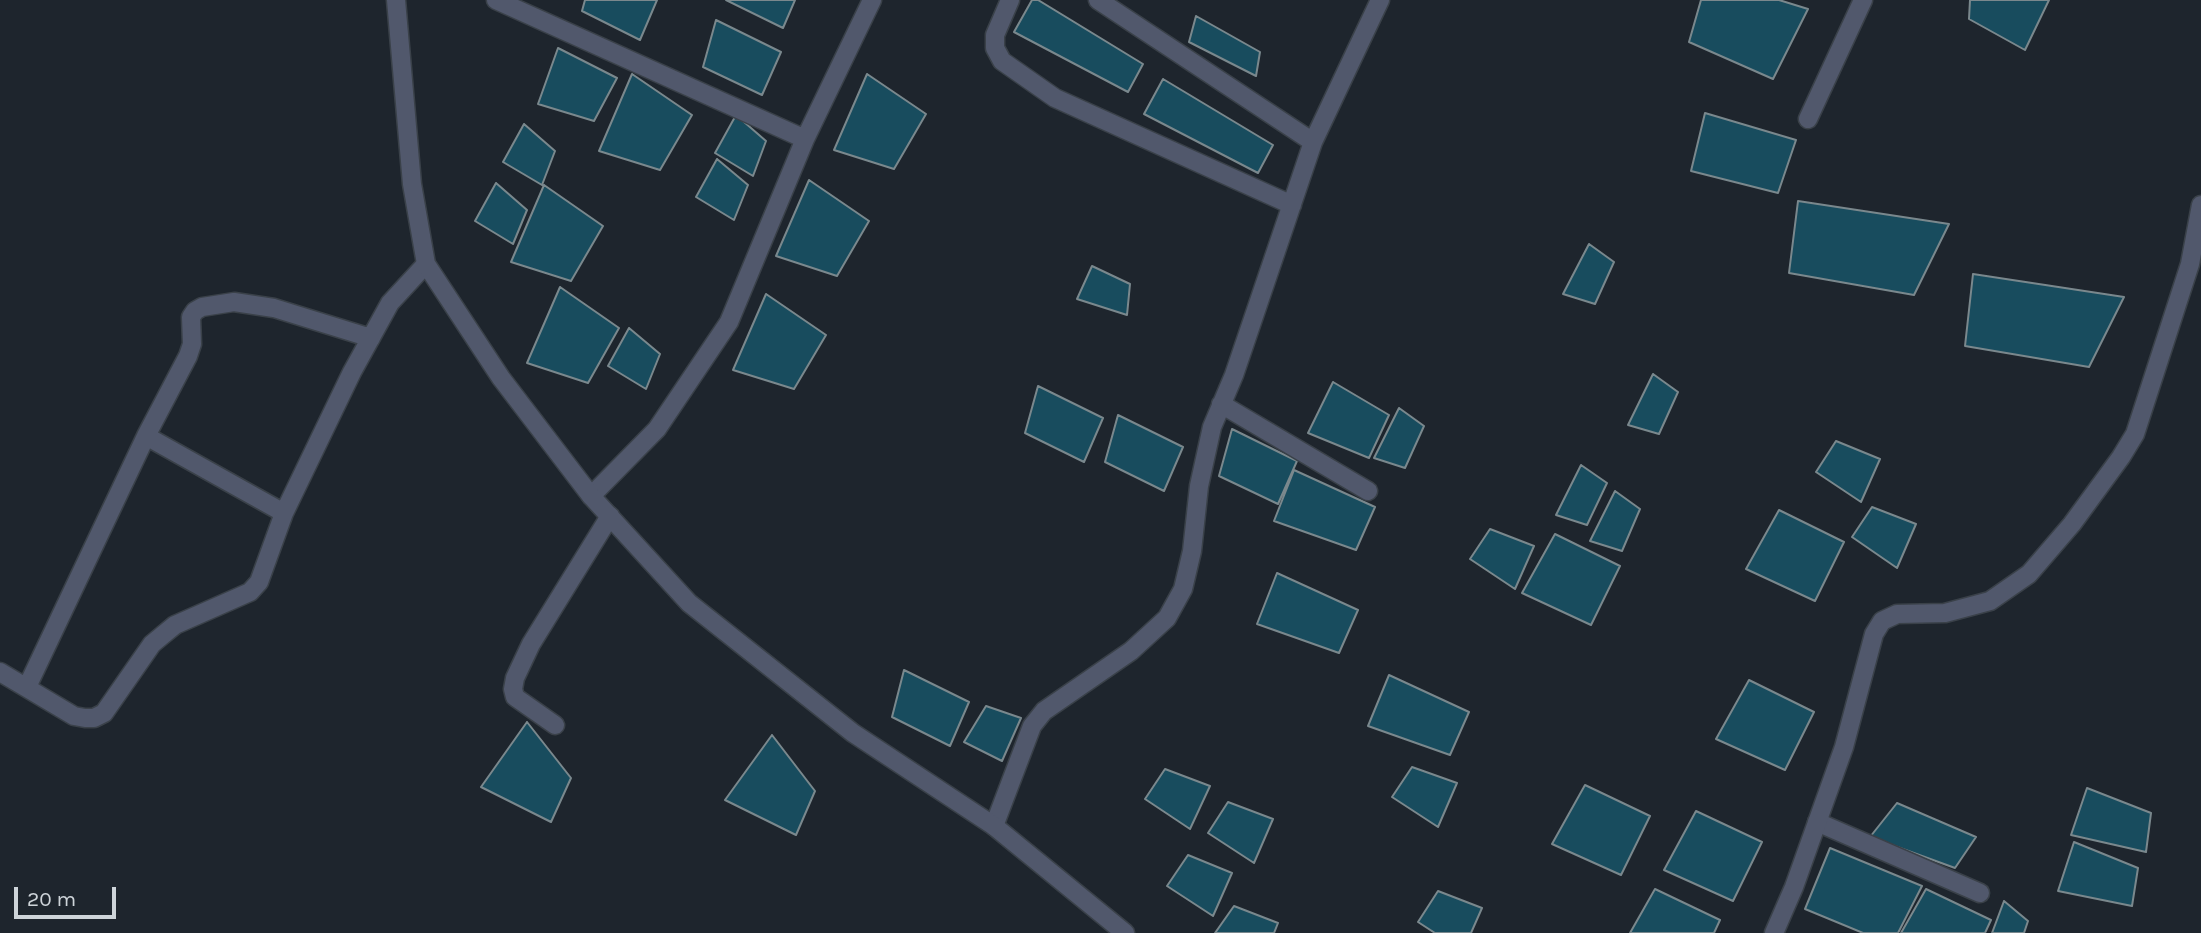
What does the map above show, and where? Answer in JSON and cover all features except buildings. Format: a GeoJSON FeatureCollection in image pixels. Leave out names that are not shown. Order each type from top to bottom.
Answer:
{"type":"FeatureCollection","features":[{"type":"Feature","properties":{"kind":"street"},"geometry":{"type":"LineString","coordinates":[[396,0],[412,184],[426,264],[501,378],[591,496],[689,603],[853,733],[994,827],[1125,933]]}},
{"type":"Feature","properties":{"kind":"street"},"geometry":{"type":"LineString","coordinates":[[496,0],[805,139]]}},
{"type":"Feature","properties":{"kind":"street"},"geometry":{"type":"LineString","coordinates":[[591,496],[657,429],[729,322],[805,139],[872,0]]}},
{"type":"Feature","properties":{"kind":"street"},"geometry":{"type":"LineString","coordinates":[[1010,0],[995,35],[995,48],[1002,61],[1055,98],[1292,205]]}},
{"type":"Feature","properties":{"kind":"street"},"geometry":{"type":"LineString","coordinates":[[1098,0],[1313,142]]}},
{"type":"Feature","properties":{"kind":"street"},"geometry":{"type":"LineString","coordinates":[[994,827],[1032,726],[1044,711],[1140,642],[1167,618],[1183,589],[1192,551],[1199,486],[1212,427],[1234,375],[1313,142],[1380,0]]}},
{"type":"Feature","properties":{"kind":"street"},"geometry":{"type":"LineString","coordinates":[[1808,119],[1863,0]]}},
{"type":"Feature","properties":{"kind":"street"},"geometry":{"type":"LineString","coordinates":[[1774,933],[1794,887],[1844,747],[1874,634],[1882,621],[1897,614],[1945,613],[1990,601],[2029,574],[2072,524],[2122,457],[2135,434],[2190,264],[2201,205]]}},
{"type":"Feature","properties":{"kind":"street"},"geometry":{"type":"LineString","coordinates":[[0,672],[74,716],[94,718],[104,713],[136,665],[163,634],[175,625],[240,598],[259,582],[284,513],[352,372],[390,303],[426,264]]}},
{"type":"Feature","properties":{"kind":"street"},"geometry":{"type":"LineString","coordinates":[[27,687],[146,436],[188,356],[192,344],[191,317],[202,307],[234,302],[274,308],[371,338]]}},
{"type":"Feature","properties":{"kind":"street"},"geometry":{"type":"LineString","coordinates":[[1222,404],[1368,491]]}},
{"type":"Feature","properties":{"kind":"street"},"geometry":{"type":"LineString","coordinates":[[146,436],[284,513]]}},
{"type":"Feature","properties":{"kind":"street"},"geometry":{"type":"LineString","coordinates":[[555,725],[515,697],[515,678],[531,644],[610,516]]}},
{"type":"Feature","properties":{"kind":"street"},"geometry":{"type":"LineString","coordinates":[[1817,822],[1980,893]]}}]}
